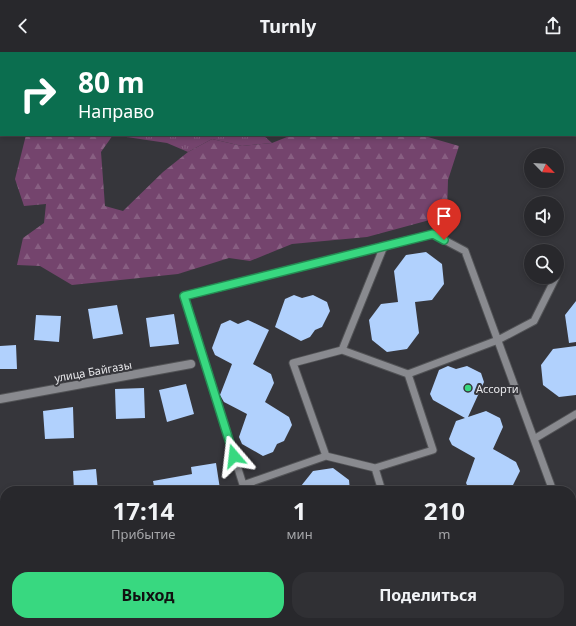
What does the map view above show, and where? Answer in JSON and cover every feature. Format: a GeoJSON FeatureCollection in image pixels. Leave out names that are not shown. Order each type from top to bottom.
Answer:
{"type":"FeatureCollection","features":[{"type":"Feature","properties":{"kind":"street","name":"улица Байгазы"},"geometry":{"type":"LineString","coordinates":[[0,399],[191,364]]}},
{"type":"Feature","properties":{"kind":"lane"},"geometry":{"type":"LineString","coordinates":[[243,486],[184,296],[433,234],[465,251],[551,486]]}},
{"type":"Feature","properties":{"kind":"lane"},"geometry":{"type":"LineString","coordinates":[[342,350],[384,246]]}},
{"type":"Feature","properties":{"kind":"lane"},"geometry":{"type":"LineString","coordinates":[[326,456],[293,363],[342,350],[408,374],[498,340],[534,321],[552,284]]}},
{"type":"Feature","properties":{"kind":"lane"},"geometry":{"type":"LineString","coordinates":[[249,486],[326,456],[375,468],[433,450],[408,374]]}},
{"type":"Feature","properties":{"kind":"lane"},"geometry":{"type":"LineString","coordinates":[[534,439],[576,414]]}},
{"type":"Feature","properties":{"kind":"lane"},"geometry":{"type":"LineString","coordinates":[[375,468],[380,486]]}},
{"type":"Feature","properties":{"kind":"green space"},"geometry":{"type":"Polygon","coordinates":[[[26,136],[112,136],[101,152],[105,206],[123,211],[163,172],[188,152],[212,139],[242,146],[272,143],[290,136],[424,136],[459,146],[448,180],[447,213],[426,221],[367,237],[292,244],[250,261],[229,258],[178,274],[72,285],[40,266],[17,265],[23,238],[44,223],[46,204],[24,206],[15,179],[26,136]]]}},
{"type":"Feature","properties":{"kind":"green space"},"geometry":{"type":"Polygon","coordinates":[[[120,136],[264,136],[272,143],[242,146],[212,139],[188,152],[167,143],[120,136]]]}},
{"type":"Feature","properties":{"kind":"building"},"geometry":{"type":"Polygon","coordinates":[[[426,252],[442,264],[444,284],[432,300],[415,302],[419,333],[407,349],[387,352],[372,340],[369,320],[381,304],[398,302],[394,271],[406,255],[426,252]]]}},
{"type":"Feature","properties":{"kind":"building"},"geometry":{"type":"Polygon","coordinates":[[[294,295],[302,298],[313,295],[327,302],[330,311],[322,327],[315,330],[310,337],[301,341],[275,327],[285,299],[294,295]]]}},
{"type":"Feature","properties":{"kind":"building"},"geometry":{"type":"Polygon","coordinates":[[[576,301],[576,342],[569,343],[565,315],[576,301]]]}},
{"type":"Feature","properties":{"kind":"building"},"geometry":{"type":"Polygon","coordinates":[[[117,305],[123,334],[93,339],[88,309],[117,305]]]}},
{"type":"Feature","properties":{"kind":"building"},"geometry":{"type":"Polygon","coordinates":[[[174,314],[179,344],[150,347],[146,318],[174,314]]]}},
{"type":"Feature","properties":{"kind":"building"},"geometry":{"type":"Polygon","coordinates":[[[36,315],[61,316],[59,342],[34,340],[36,315]]]}},
{"type":"Feature","properties":{"kind":"building"},"geometry":{"type":"Polygon","coordinates":[[[230,320],[238,324],[248,320],[269,330],[253,364],[271,374],[274,383],[265,402],[289,417],[292,425],[284,441],[277,444],[273,452],[263,456],[242,444],[239,437],[247,414],[224,402],[220,395],[232,364],[215,355],[212,348],[221,324],[230,320]]]}},
{"type":"Feature","properties":{"kind":"building"},"geometry":{"type":"Polygon","coordinates":[[[16,345],[17,369],[0,369],[0,346],[16,345]]]}},
{"type":"Feature","properties":{"kind":"building"},"geometry":{"type":"Polygon","coordinates":[[[576,346],[576,395],[559,397],[543,385],[541,365],[553,349],[576,346]]]}},
{"type":"Feature","properties":{"kind":"building"},"geometry":{"type":"Polygon","coordinates":[[[448,366],[456,369],[467,366],[481,373],[484,382],[468,417],[486,411],[500,418],[503,427],[493,449],[516,462],[520,471],[512,486],[468,486],[466,483],[475,458],[452,445],[449,439],[456,421],[465,418],[433,400],[430,394],[439,370],[448,366]]]}},
{"type":"Feature","properties":{"kind":"building"},"geometry":{"type":"Polygon","coordinates":[[[186,384],[194,414],[167,422],[159,390],[186,384]]]}},
{"type":"Feature","properties":{"kind":"building"},"geometry":{"type":"Polygon","coordinates":[[[144,388],[145,418],[116,419],[115,389],[144,388]]]}},
{"type":"Feature","properties":{"kind":"building"},"geometry":{"type":"Polygon","coordinates":[[[73,407],[74,438],[45,439],[43,411],[73,407]]]}},
{"type":"Feature","properties":{"kind":"building"},"geometry":{"type":"Polygon","coordinates":[[[216,463],[220,486],[154,486],[153,481],[192,474],[191,467],[216,463]]]}},
{"type":"Feature","properties":{"kind":"building"},"geometry":{"type":"Polygon","coordinates":[[[333,468],[349,480],[350,486],[301,486],[313,471],[333,468]]]}},
{"type":"Feature","properties":{"kind":"building"},"geometry":{"type":"Polygon","coordinates":[[[96,469],[98,486],[74,486],[73,471],[96,469]]]}},
{"type":"Feature","properties":{"kind":"place","name":"Ассорти"},"geometry":{"type":"Point","coordinates":[468,388]}},
{"type":"Feature","properties":{"kind":"route"},"geometry":{"type":"LineString","coordinates":[[234,456],[184,296],[433,234],[444,240]]}}]}
